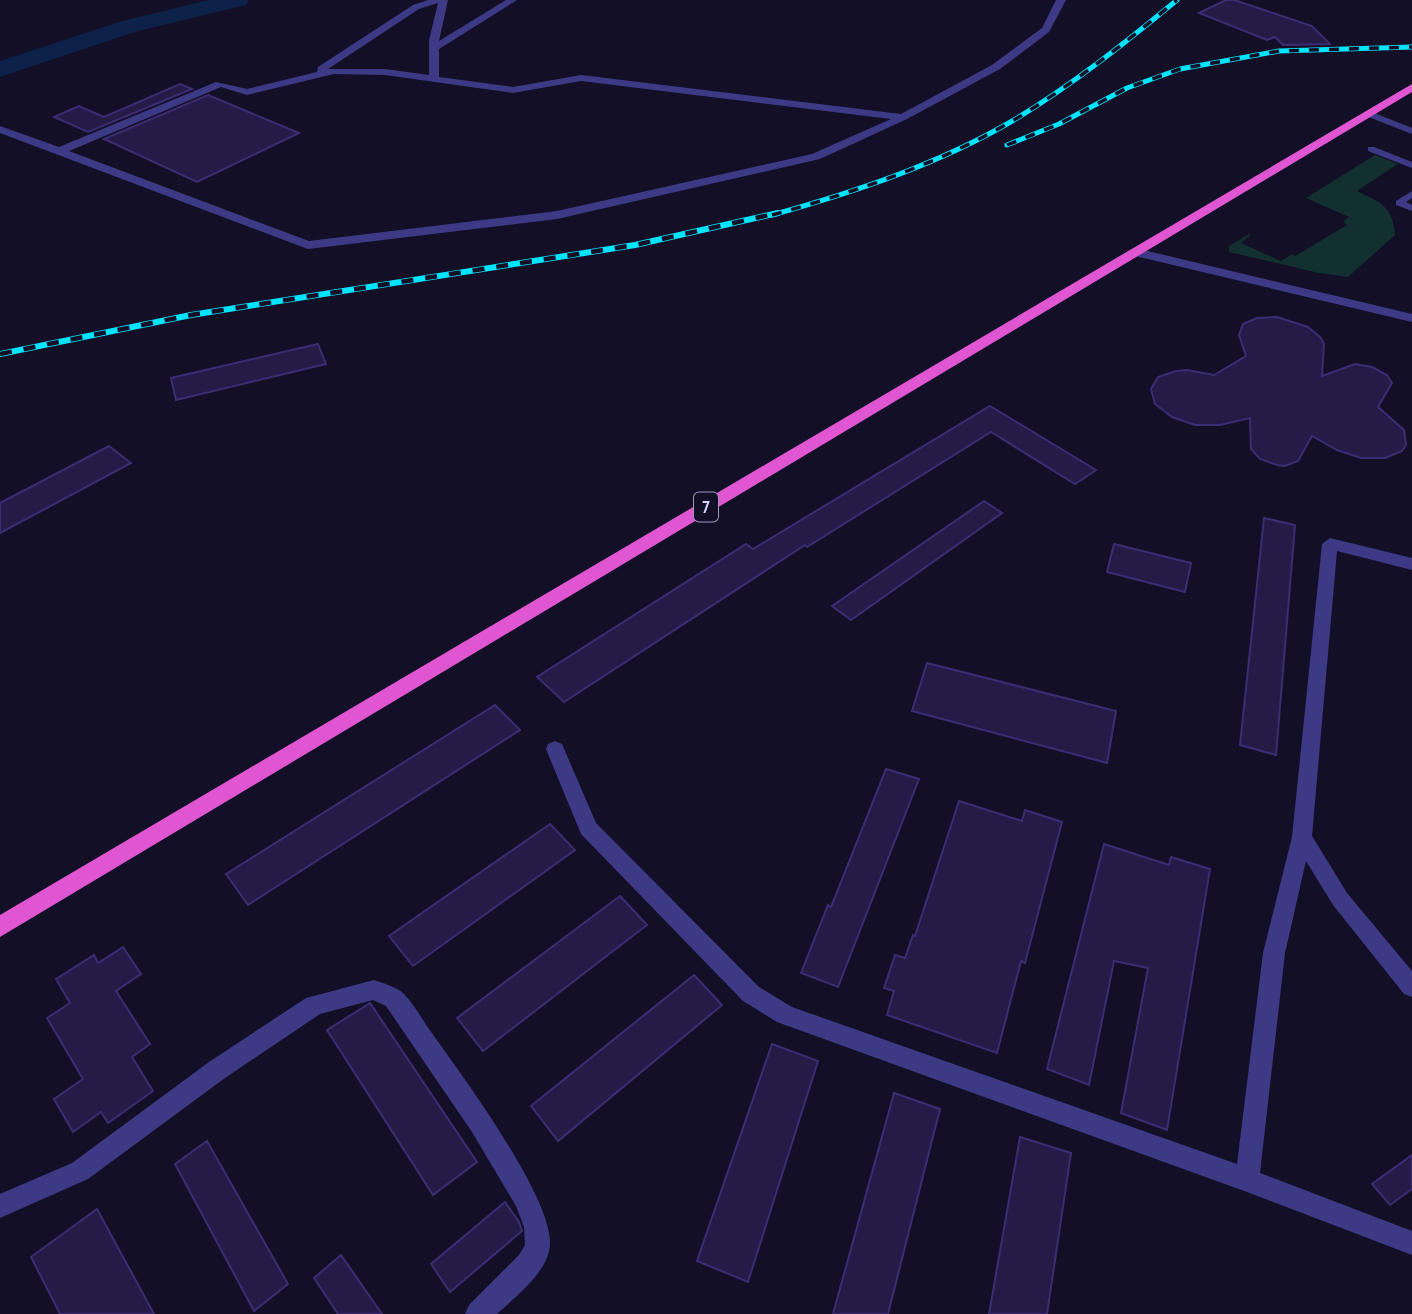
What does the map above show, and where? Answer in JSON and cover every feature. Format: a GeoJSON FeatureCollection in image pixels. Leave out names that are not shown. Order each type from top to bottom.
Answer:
{"type":"FeatureCollection","features":[{"type":"Feature","properties":{"kind":"highway","name":"7"},"geometry":{"type":"LineString","coordinates":[[0,927],[1412,87]]}},
{"type":"Feature","properties":{"kind":"street"},"geometry":{"type":"LineString","coordinates":[[323,74],[322,69],[416,7],[438,0]]}},
{"type":"Feature","properties":{"kind":"street"},"geometry":{"type":"LineString","coordinates":[[434,78],[434,48],[443,0]]}},
{"type":"Feature","properties":{"kind":"street"},"geometry":{"type":"LineString","coordinates":[[434,48],[512,0]]}},
{"type":"Feature","properties":{"kind":"street"},"geometry":{"type":"LineString","coordinates":[[0,128],[308,245],[557,215],[816,157],[902,117],[1006,60],[1045,30],[1061,0]]}},
{"type":"Feature","properties":{"kind":"street"},"geometry":{"type":"LineString","coordinates":[[60,151],[220,84],[247,92],[334,71],[385,72],[513,90],[581,78],[902,117]]}},
{"type":"Feature","properties":{"kind":"street"},"geometry":{"type":"LineString","coordinates":[[1135,252],[1412,318]]}},
{"type":"Feature","properties":{"kind":"street"},"geometry":{"type":"LineString","coordinates":[[1247,1180],[1274,953],[1302,837],[1330,544],[1412,564]]}},
{"type":"Feature","properties":{"kind":"street"},"geometry":{"type":"LineString","coordinates":[[555,749],[588,828],[751,994],[785,1015],[1247,1180],[1412,1243]]}},
{"type":"Feature","properties":{"kind":"street"},"geometry":{"type":"LineString","coordinates":[[1302,837],[1340,899],[1412,987]]}},
{"type":"Feature","properties":{"kind":"street"},"geometry":{"type":"LineString","coordinates":[[0,1206],[80,1171],[217,1070],[314,1005],[374,990],[394,999],[513,1175],[535,1217],[539,1244],[532,1259],[478,1314]]}},
{"type":"Feature","properties":{"kind":"lane"},"geometry":{"type":"LineString","coordinates":[[1369,114],[1412,131]]}},
{"type":"Feature","properties":{"kind":"lane"},"geometry":{"type":"LineString","coordinates":[[1371,149],[1412,165]]}},
{"type":"Feature","properties":{"kind":"lane"},"geometry":{"type":"LineString","coordinates":[[1412,194],[1399,203],[1412,208]]}},
{"type":"Feature","properties":{"kind":"green space"},"geometry":{"type":"Polygon","coordinates":[[[1375,155],[1398,164],[1357,191],[1384,207],[1392,218],[1395,235],[1348,277],[1229,252],[1229,246],[1249,234],[1251,235],[1241,243],[1281,261],[1292,254],[1295,256],[1347,225],[1343,222],[1349,217],[1306,198],[1375,155]]]}},
{"type":"Feature","properties":{"kind":"building"},"geometry":{"type":"Polygon","coordinates":[[[1226,0],[1234,0],[1312,26],[1330,44],[1283,45],[1275,37],[1267,40],[1199,13],[1226,0]]]}},
{"type":"Feature","properties":{"kind":"building"},"geometry":{"type":"Polygon","coordinates":[[[180,84],[192,89],[88,132],[54,117],[79,106],[104,117],[180,84]]]}},
{"type":"Feature","properties":{"kind":"building"},"geometry":{"type":"Polygon","coordinates":[[[208,95],[299,133],[197,182],[104,139],[208,95]]]}},
{"type":"Feature","properties":{"kind":"building"},"geometry":{"type":"Polygon","coordinates":[[[1277,317],[1308,327],[1321,338],[1324,344],[1322,376],[1355,364],[1372,367],[1387,375],[1392,383],[1378,407],[1404,430],[1406,445],[1402,451],[1385,458],[1361,458],[1337,450],[1312,436],[1298,461],[1285,466],[1277,465],[1260,459],[1251,449],[1250,418],[1220,425],[1195,425],[1172,417],[1155,404],[1151,389],[1158,377],[1187,370],[1214,375],[1246,356],[1239,335],[1243,324],[1257,318],[1277,317]]]}},
{"type":"Feature","properties":{"kind":"building"},"geometry":{"type":"Polygon","coordinates":[[[318,344],[326,364],[176,400],[171,378],[318,344]]]}},
{"type":"Feature","properties":{"kind":"building"},"geometry":{"type":"Polygon","coordinates":[[[990,406],[1096,470],[1075,484],[991,432],[807,547],[805,545],[564,702],[537,677],[746,544],[753,549],[990,406]]]}},
{"type":"Feature","properties":{"kind":"building"},"geometry":{"type":"Polygon","coordinates":[[[109,446],[131,463],[0,533],[0,503],[109,446]]]}},
{"type":"Feature","properties":{"kind":"building"},"geometry":{"type":"Polygon","coordinates":[[[984,501],[1002,513],[851,620],[832,606],[984,501]]]}},
{"type":"Feature","properties":{"kind":"building"},"geometry":{"type":"Polygon","coordinates":[[[1264,518],[1295,525],[1276,755],[1240,745],[1264,518]]]}},
{"type":"Feature","properties":{"kind":"building"},"geometry":{"type":"Polygon","coordinates":[[[1114,544],[1191,563],[1185,592],[1107,572],[1114,544]]]}},
{"type":"Feature","properties":{"kind":"building"},"geometry":{"type":"Polygon","coordinates":[[[927,663],[1116,711],[1107,763],[912,711],[927,663]]]}},
{"type":"Feature","properties":{"kind":"building"},"geometry":{"type":"Polygon","coordinates":[[[495,705],[520,730],[248,905],[226,874],[495,705]]]}},
{"type":"Feature","properties":{"kind":"building"},"geometry":{"type":"Polygon","coordinates":[[[886,769],[919,779],[838,987],[801,973],[828,905],[831,907],[886,769]]]}},
{"type":"Feature","properties":{"kind":"building"},"geometry":{"type":"Polygon","coordinates":[[[959,801],[1022,821],[1025,810],[1062,822],[1025,963],[1021,961],[997,1053],[887,1015],[894,991],[884,988],[895,955],[905,958],[913,935],[915,936],[959,801]]]}},
{"type":"Feature","properties":{"kind":"building"},"geometry":{"type":"Polygon","coordinates":[[[550,824],[575,850],[413,966],[389,936],[550,824]]]}},
{"type":"Feature","properties":{"kind":"building"},"geometry":{"type":"Polygon","coordinates":[[[1104,844],[1169,865],[1171,857],[1210,869],[1167,1130],[1121,1113],[1148,968],[1114,961],[1089,1085],[1047,1069],[1104,844]]]}},
{"type":"Feature","properties":{"kind":"building"},"geometry":{"type":"Polygon","coordinates":[[[620,896],[647,925],[483,1051],[457,1018],[620,896]]]}},
{"type":"Feature","properties":{"kind":"building"},"geometry":{"type":"Polygon","coordinates":[[[123,947],[141,974],[116,991],[150,1044],[132,1057],[153,1091],[108,1123],[101,1112],[73,1132],[54,1099],[83,1079],[47,1018],[70,1003],[56,979],[94,955],[98,963],[123,947]]]}},
{"type":"Feature","properties":{"kind":"building"},"geometry":{"type":"Polygon","coordinates":[[[694,975],[722,1005],[558,1141],[531,1106],[694,975]]]}},
{"type":"Feature","properties":{"kind":"building"},"geometry":{"type":"Polygon","coordinates":[[[370,1003],[477,1162],[433,1195],[327,1030],[370,1003]]]}},
{"type":"Feature","properties":{"kind":"building"},"geometry":{"type":"Polygon","coordinates":[[[772,1044],[818,1061],[748,1282],[697,1261],[772,1044]]]}},
{"type":"Feature","properties":{"kind":"building"},"geometry":{"type":"Polygon","coordinates":[[[894,1093],[940,1109],[888,1314],[833,1314],[894,1093]]]}},
{"type":"Feature","properties":{"kind":"building"},"geometry":{"type":"Polygon","coordinates":[[[1020,1137],[1071,1153],[1047,1314],[989,1314],[1020,1137]]]}},
{"type":"Feature","properties":{"kind":"building"},"geometry":{"type":"Polygon","coordinates":[[[207,1141],[288,1284],[254,1311],[175,1164],[207,1141]]]}},
{"type":"Feature","properties":{"kind":"building"},"geometry":{"type":"Polygon","coordinates":[[[1412,1155],[1412,1189],[1390,1205],[1372,1184],[1412,1155]]]}},
{"type":"Feature","properties":{"kind":"building"},"geometry":{"type":"Polygon","coordinates":[[[505,1202],[522,1231],[450,1292],[431,1264],[505,1202]]]}},
{"type":"Feature","properties":{"kind":"building"},"geometry":{"type":"Polygon","coordinates":[[[97,1209],[154,1314],[60,1314],[31,1257],[97,1209]]]}},
{"type":"Feature","properties":{"kind":"building"},"geometry":{"type":"Polygon","coordinates":[[[341,1255],[382,1314],[338,1314],[314,1278],[341,1255]]]}},
{"type":"Feature","properties":{"kind":"waterway"},"geometry":{"type":"LineString","coordinates":[[0,69],[130,26],[238,0]]}},
{"type":"Feature","properties":{"kind":"railway"},"geometry":{"type":"LineString","coordinates":[[772,215],[896,175],[985,136],[1036,107],[1077,78],[1177,0]]}},
{"type":"Feature","properties":{"kind":"railway"},"geometry":{"type":"LineString","coordinates":[[1007,145],[1059,124],[1127,88],[1180,69],[1279,51],[1412,47]]}},
{"type":"Feature","properties":{"kind":"railway"},"geometry":{"type":"LineString","coordinates":[[0,354],[191,315],[635,245],[778,213]]}}]}
